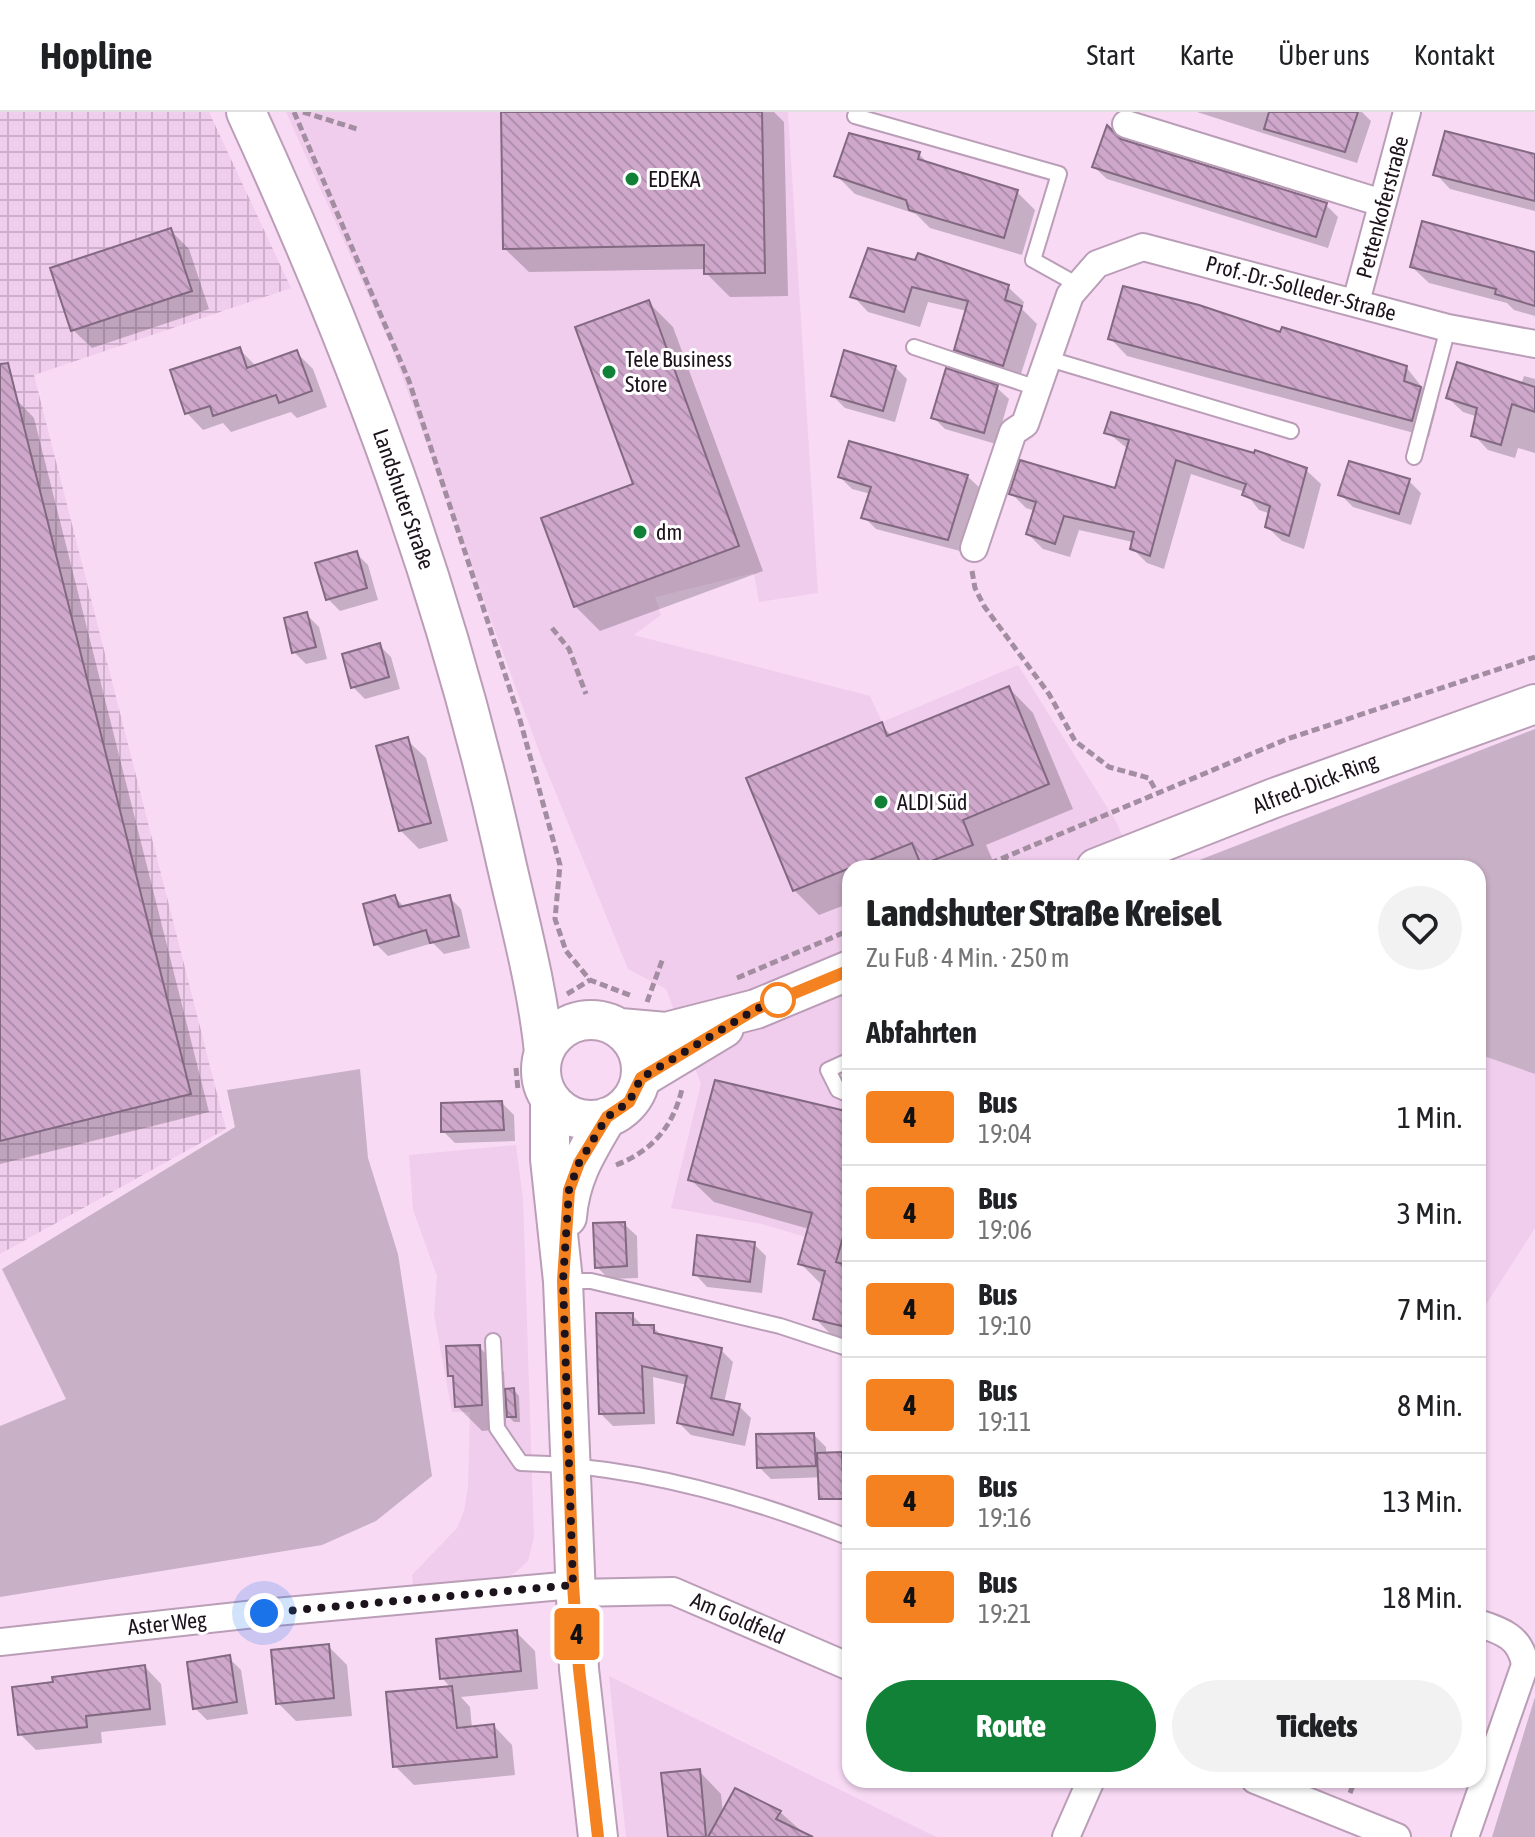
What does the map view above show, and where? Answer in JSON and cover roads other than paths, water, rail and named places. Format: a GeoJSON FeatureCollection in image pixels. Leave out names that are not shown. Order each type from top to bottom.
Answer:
{"type":"FeatureCollection","features":[{"type":"Feature","properties":{"kind":"main road","name":"Landshuter Straße"},"geometry":{"type":"LineString","coordinates":[[246,112],[318,269],[407,502],[456,656],[540,1013],[544,1052]]}},
{"type":"Feature","properties":{"kind":"main road","name":"Alfred-Dick-Ring"},"geometry":{"type":"LineString","coordinates":[[1116,860],[1274,798],[1535,704]]}},
{"type":"Feature","properties":{"kind":"main road","name":"Landshuter Straße"},"geometry":{"type":"LineString","coordinates":[[515,902],[565,996],[607,1024]]}},
{"type":"Feature","properties":{"kind":"main road"},"geometry":{"type":"LineString","coordinates":[[598,1837],[574,1589],[563,1281],[551,1173],[550,1100],[540,1068],[544,1052],[563,1027],[607,1024],[666,1032],[756,1009],[842,973]]}},
{"type":"Feature","properties":{"kind":"main road"},"geometry":{"type":"LineString","coordinates":[[550,1100],[576,1117],[591,1120],[607,1117],[629,1102],[641,1078],[756,1009]]}},
{"type":"Feature","properties":{"kind":"main road"},"geometry":{"type":"LineString","coordinates":[[607,1024],[638,1050],[641,1078]]}},
{"type":"Feature","properties":{"kind":"main road"},"geometry":{"type":"LineString","coordinates":[[563,1281],[569,1190],[579,1163],[607,1117]]}},
{"type":"Feature","properties":{"kind":"street","name":"Pettenkoferstraße"},"geometry":{"type":"LineString","coordinates":[[1356,302],[1407,112]]}},
{"type":"Feature","properties":{"kind":"street"},"geometry":{"type":"LineString","coordinates":[[1126,124],[1382,203]]}},
{"type":"Feature","properties":{"kind":"street","name":"Prof.-Dr.-Solleder-Straße"},"geometry":{"type":"LineString","coordinates":[[974,548],[1013,432],[1025,424],[1070,295],[1097,264],[1143,247],[1448,328],[1535,344]]}},
{"type":"Feature","properties":{"kind":"street","name":"Aster Weg"},"geometry":{"type":"LineString","coordinates":[[0,1642],[264,1613],[574,1589]]}},
{"type":"Feature","properties":{"kind":"street","name":"Am Goldfeld"},"geometry":{"type":"LineString","coordinates":[[574,1589],[673,1591],[842,1664]]}},
{"type":"Feature","properties":{"kind":"street"},"geometry":{"type":"LineString","coordinates":[[1486,1625],[1504,1631],[1515,1640],[1523,1652],[1525,1665],[1486,1777]]}},
{"type":"Feature","properties":{"kind":"street"},"geometry":{"type":"LineString","coordinates":[[1066,1837],[1087,1788]]}},
{"type":"Feature","properties":{"kind":"street"},"geometry":{"type":"LineString","coordinates":[[1275,1788],[1397,1837]]}},
{"type":"Feature","properties":{"kind":"street"},"geometry":{"type":"LineString","coordinates":[[1465,1837],[1482,1788]]}},
{"type":"Feature","properties":{"kind":"lane"},"geometry":{"type":"LineString","coordinates":[[855,116],[1059,174],[1033,260],[1078,285]]}},
{"type":"Feature","properties":{"kind":"lane"},"geometry":{"type":"LineString","coordinates":[[1414,457],[1448,328]]}},
{"type":"Feature","properties":{"kind":"lane"},"geometry":{"type":"LineString","coordinates":[[914,347],[1037,388]]}},
{"type":"Feature","properties":{"kind":"lane"},"geometry":{"type":"LineString","coordinates":[[1046,358],[1291,431]]}},
{"type":"Feature","properties":{"kind":"lane"},"geometry":{"type":"LineString","coordinates":[[842,1064],[828,1070],[838,1090],[842,1092]]}},
{"type":"Feature","properties":{"kind":"lane"},"geometry":{"type":"LineString","coordinates":[[563,1281],[591,1281],[620,1287],[780,1326],[842,1346]]}},
{"type":"Feature","properties":{"kind":"lane"},"geometry":{"type":"LineString","coordinates":[[493,1341],[497,1428],[521,1463],[569,1464],[674,1480],[842,1535]]}},
{"type":"Feature","properties":{"kind":"place","name":"EDEKA"},"geometry":{"type":"Point","coordinates":[632,179]}},
{"type":"Feature","properties":{"kind":"place","name":"Tele Business Store"},"geometry":{"type":"Point","coordinates":[609,372]}},
{"type":"Feature","properties":{"kind":"place","name":"dm"},"geometry":{"type":"Point","coordinates":[640,532]}},
{"type":"Feature","properties":{"kind":"place","name":"ALDI Süd"},"geometry":{"type":"Point","coordinates":[881,802]}}]}
